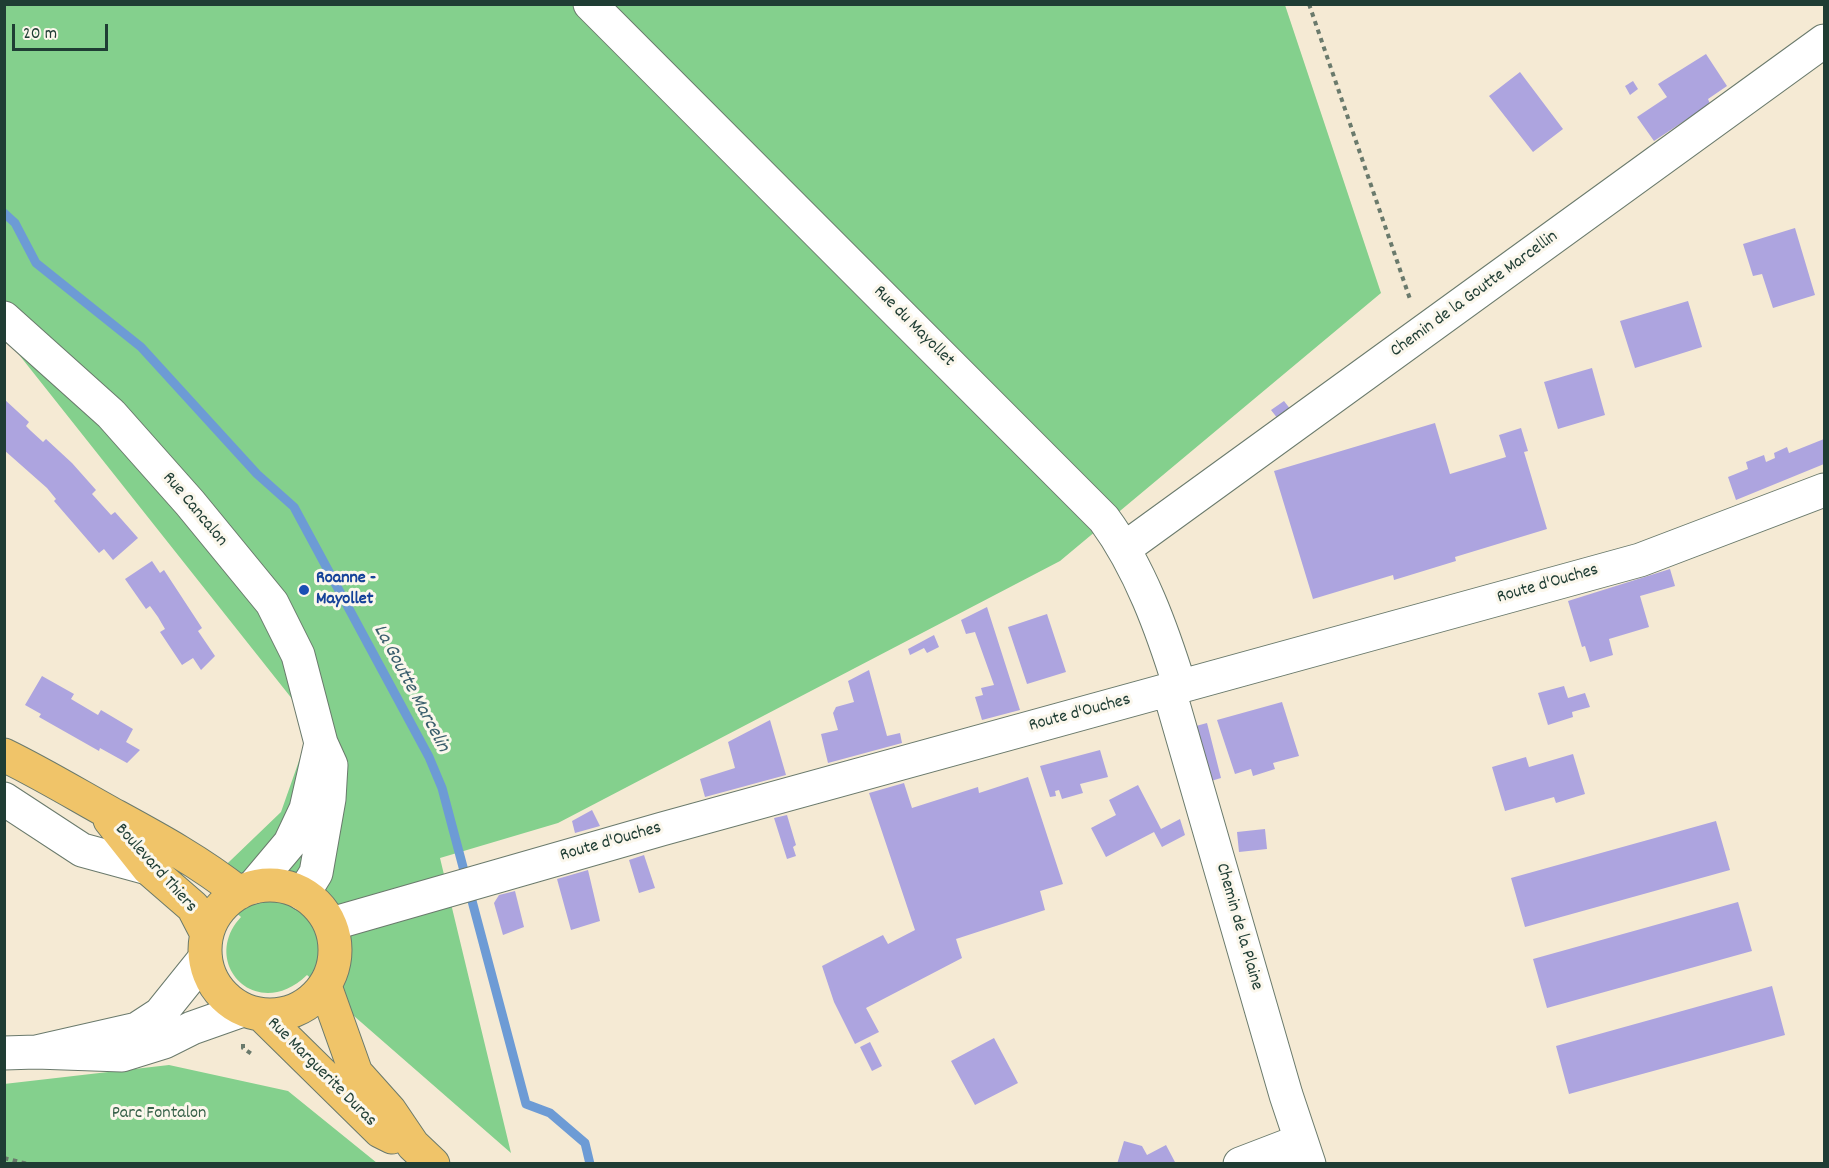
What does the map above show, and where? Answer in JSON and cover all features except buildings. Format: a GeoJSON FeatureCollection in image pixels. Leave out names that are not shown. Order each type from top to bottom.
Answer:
{"type":"FeatureCollection","features":[{"type":"Feature","properties":{"kind":"main road","name":"Boulevard Thiers"},"geometry":{"type":"LineString","coordinates":[[4,755],[50,777],[246,890]]}},
{"type":"Feature","properties":{"kind":"main road","name":"Boulevard Thiers"},"geometry":{"type":"LineString","coordinates":[[99,807],[148,868],[193,907],[206,946]]}},
{"type":"Feature","properties":{"kind":"main road"},"geometry":{"type":"LineString","coordinates":[[270,885],[287,887],[303,894],[319,906],[330,924],[336,945],[334,966],[325,986],[314,1000],[298,1010],[281,1015],[253,1013],[224,997],[211,979],[206,946],[213,918],[225,904],[246,890],[270,885]]}},
{"type":"Feature","properties":{"kind":"main road","name":"Rue Marguerite Duras"},"geometry":{"type":"LineString","coordinates":[[325,986],[356,1073],[390,1111],[423,1154]]}},
{"type":"Feature","properties":{"kind":"main road","name":"Rue Marguerite Duras"},"geometry":{"type":"LineString","coordinates":[[253,1013],[380,1131],[423,1154]]}},
{"type":"Feature","properties":{"kind":"street","name":"Rue du Mayollet"},"geometry":{"type":"LineString","coordinates":[[590,4],[1104,519],[1125,548],[1163,637],[1175,688]]}},
{"type":"Feature","properties":{"kind":"street","name":"Chemin de la Goutte Marcellin"},"geometry":{"type":"LineString","coordinates":[[1125,548],[1824,41]]}},
{"type":"Feature","properties":{"kind":"street","name":"Rue Cancalon"},"geometry":{"type":"LineString","coordinates":[[4,318],[111,414],[190,503],[273,603],[298,655],[321,743],[331,765],[329,799],[316,873],[303,894]]}},
{"type":"Feature","properties":{"kind":"street","name":"Route d'Ouches"},"geometry":{"type":"LineString","coordinates":[[330,924],[489,877],[1640,560],[1824,490]]}},
{"type":"Feature","properties":{"kind":"street","name":"Chemin de la Plaine"},"geometry":{"type":"LineString","coordinates":[[1175,688],[1305,1152]]}},
{"type":"Feature","properties":{"kind":"street","name":"Rue Cancalon"},"geometry":{"type":"LineString","coordinates":[[246,890],[290,843],[302,817],[321,743]]}},
{"type":"Feature","properties":{"kind":"street"},"geometry":{"type":"LineString","coordinates":[[4,799],[82,850],[148,868]]}},
{"type":"Feature","properties":{"kind":"street"},"geometry":{"type":"LineString","coordinates":[[4,826],[44,825]]}},
{"type":"Feature","properties":{"kind":"street"},"geometry":{"type":"LineString","coordinates":[[20,1052],[137,1029],[160,1014],[206,946]]}},
{"type":"Feature","properties":{"kind":"street"},"geometry":{"type":"LineString","coordinates":[[20,1052],[122,1055],[164,1042],[192,1028],[253,1013]]}},
{"type":"Feature","properties":{"kind":"street"},"geometry":{"type":"LineString","coordinates":[[1240,1164],[1305,1152]]}},
{"type":"Feature","properties":{"kind":"path"},"geometry":{"type":"LineString","coordinates":[[1309,4],[1422,334]]}},
{"type":"Feature","properties":{"kind":"path"},"geometry":{"type":"LineString","coordinates":[[4,1158],[28,1164]]}},
{"type":"Feature","properties":{"kind":"green space"},"geometry":{"type":"Polygon","coordinates":[[[5,4],[1285,5],[1381,293],[1060,561],[558,823],[440,858],[511,1153],[307,975],[288,988],[269,993],[253,990],[239,981],[230,968],[226,952],[230,934],[241,917],[205,885],[281,812],[312,724],[5,337],[5,4]]]}},
{"type":"Feature","properties":{"kind":"green space","name":"Parc Fontalon"},"geometry":{"type":"Polygon","coordinates":[[[169,1065],[288,1091],[377,1163],[5,1163],[4,1084],[169,1065]]]}},
{"type":"Feature","properties":{"kind":"waterway","name":"La Goutte Marcelin"},"geometry":{"type":"LineString","coordinates":[[4,213],[15,223],[36,263],[141,347],[257,474],[294,507],[429,757],[442,788],[526,1104],[550,1113],[585,1143],[590,1164]]}},
{"type":"Feature","properties":{"kind":"place","name":"Roanne - Mayollet"},"geometry":{"type":"Point","coordinates":[304,590]}}]}
